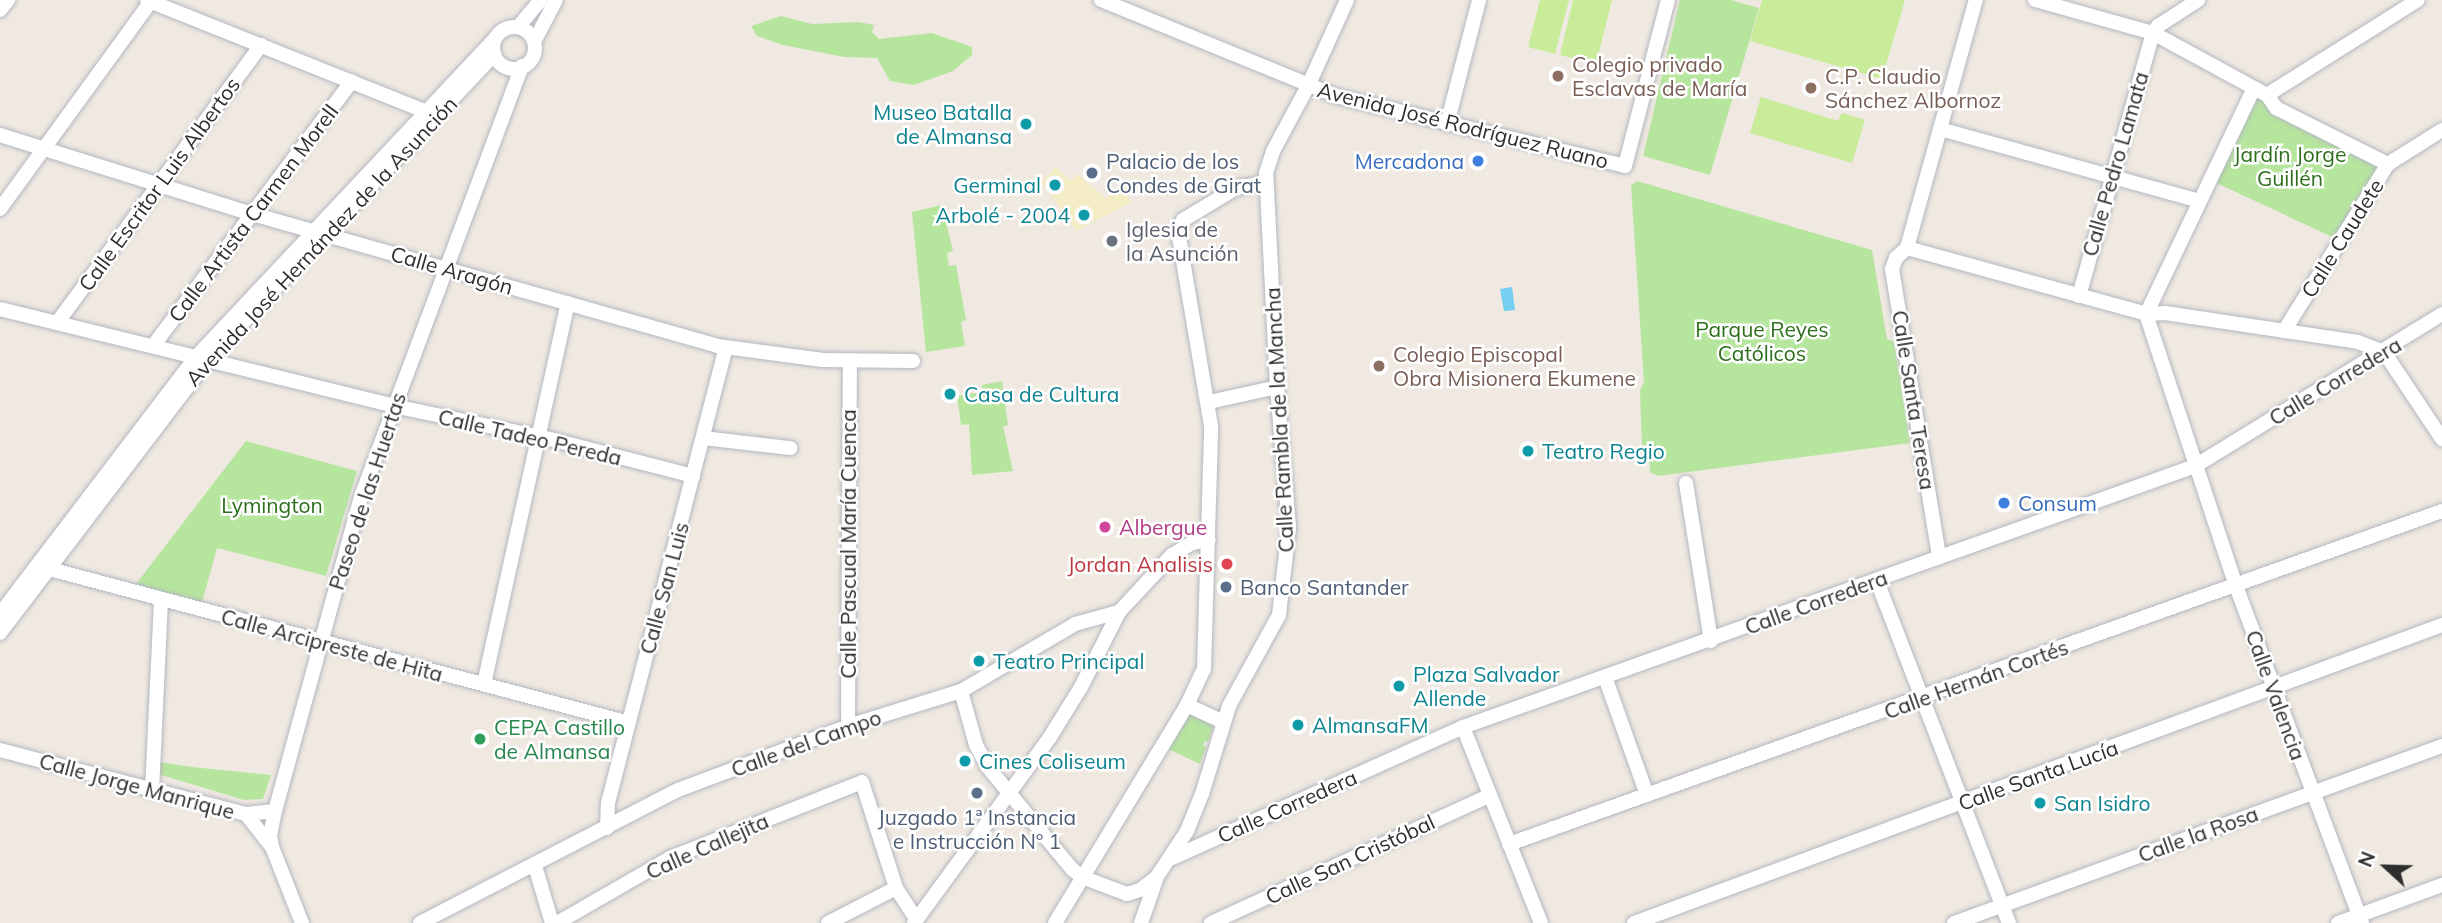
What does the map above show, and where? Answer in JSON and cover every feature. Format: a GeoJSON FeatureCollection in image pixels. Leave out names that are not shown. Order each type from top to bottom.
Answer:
{"type":"FeatureCollection","features":[{"type":"Feature","properties":{"kind":"street"},"geometry":{"type":"LineString","coordinates":[[0,10],[8,0]]}},
{"type":"Feature","properties":{"kind":"street"},"geometry":{"type":"LineString","coordinates":[[541,0],[519,27],[504,29],[494,47],[502,65],[522,66],[532,57],[534,42],[556,0]]}},
{"type":"Feature","properties":{"kind":"street","name":"Calle Rambla de la Mancha"},"geometry":{"type":"LineString","coordinates":[[1156,878],[1172,858],[1202,794],[1223,722],[1279,615],[1284,593],[1289,527],[1277,387],[1265,183],[1273,151],[1308,86],[1347,0]]}},
{"type":"Feature","properties":{"kind":"street"},"geometry":{"type":"LineString","coordinates":[[1447,124],[1479,0]]}},
{"type":"Feature","properties":{"kind":"street","name":"Avenida José Rodríguez Ruano"},"geometry":{"type":"LineString","coordinates":[[1105,1],[1308,86],[1447,124],[1625,166],[1668,0]]}},
{"type":"Feature","properties":{"kind":"street","name":"Calle Santa Teresa"},"geometry":{"type":"LineString","coordinates":[[1939,557],[1892,269],[1896,258],[1907,248],[1976,0]]}},
{"type":"Feature","properties":{"kind":"street"},"geometry":{"type":"LineString","coordinates":[[2035,0],[2153,33],[2261,91],[2276,108],[2388,164]]}},
{"type":"Feature","properties":{"kind":"street"},"geometry":{"type":"LineString","coordinates":[[2153,33],[2158,26],[2198,0]]}},
{"type":"Feature","properties":{"kind":"street"},"geometry":{"type":"LineString","coordinates":[[2146,314],[2199,201],[2261,91],[2418,0]]}},
{"type":"Feature","properties":{"kind":"street"},"geometry":{"type":"LineString","coordinates":[[0,209],[149,1],[427,112]]}},
{"type":"Feature","properties":{"kind":"street"},"geometry":{"type":"LineString","coordinates":[[519,27],[531,36],[534,42]]}},
{"type":"Feature","properties":{"kind":"street","name":"Calle Pedro Lamata"},"geometry":{"type":"LineString","coordinates":[[2078,296],[2153,33]]}},
{"type":"Feature","properties":{"kind":"street","name":"Calle Escritor Luis Albertos"},"geometry":{"type":"LineString","coordinates":[[57,323],[261,45]]}},
{"type":"Feature","properties":{"kind":"street","name":"Avenida José Hernández de la Asunción"},"geometry":{"type":"LineString","coordinates":[[321,234],[427,112],[494,47]]}},
{"type":"Feature","properties":{"kind":"street","name":"Avenida José Hernández de la Asunción"},"geometry":{"type":"LineString","coordinates":[[0,614],[42,567],[202,358],[494,47]]}},
{"type":"Feature","properties":{"kind":"street","name":"Paseo de las Huertas"},"geometry":{"type":"LineString","coordinates":[[302,923],[272,848],[270,836],[275,811],[362,495],[445,267],[503,125],[522,66]]}},
{"type":"Feature","properties":{"kind":"street","name":"Calle Artista Carmen Morell"},"geometry":{"type":"LineString","coordinates":[[153,346],[352,81]]}},
{"type":"Feature","properties":{"kind":"street"},"geometry":{"type":"LineString","coordinates":[[1940,129],[2199,201]]}},
{"type":"Feature","properties":{"kind":"street","name":"Calle Caudete"},"geometry":{"type":"LineString","coordinates":[[2284,331],[2388,164],[2442,130]]}},
{"type":"Feature","properties":{"kind":"street","name":"Calle Aragón"},"geometry":{"type":"LineString","coordinates":[[0,135],[252,214],[726,348],[850,361],[913,361]]}},
{"type":"Feature","properties":{"kind":"street"},"geometry":{"type":"LineString","coordinates":[[1055,923],[1187,705],[1205,664],[1210,521],[1209,402],[1178,231],[1183,220],[1236,188],[1265,183]]}},
{"type":"Feature","properties":{"kind":"street"},"geometry":{"type":"LineString","coordinates":[[1907,248],[2146,314],[2165,313],[2358,342],[2384,352],[2442,439]]}},
{"type":"Feature","properties":{"kind":"street"},"geometry":{"type":"LineString","coordinates":[[484,684],[568,303]]}},
{"type":"Feature","properties":{"kind":"street","name":"Calle Tadeo Pereda"},"geometry":{"type":"LineString","coordinates":[[0,309],[394,406],[538,439],[550,439],[693,476]]}},
{"type":"Feature","properties":{"kind":"street","name":"Calle Valencia"},"geometry":{"type":"LineString","coordinates":[[2146,314],[2236,586],[2360,919]]}},
{"type":"Feature","properties":{"kind":"street","name":"Calle Corredera"},"geometry":{"type":"LineString","coordinates":[[1172,858],[1464,727],[2195,466],[2442,314]]}},
{"type":"Feature","properties":{"kind":"street","name":"Calle San Luis"},"geometry":{"type":"LineString","coordinates":[[607,828],[608,803],[726,348]]}},
{"type":"Feature","properties":{"kind":"street","name":"Calle Pascual María Cuenca"},"geometry":{"type":"LineString","coordinates":[[848,726],[850,361]]}},
{"type":"Feature","properties":{"kind":"street"},"geometry":{"type":"LineString","coordinates":[[1209,402],[1277,387]]}},
{"type":"Feature","properties":{"kind":"street"},"geometry":{"type":"LineString","coordinates":[[703,438],[790,448]]}},
{"type":"Feature","properties":{"kind":"street"},"geometry":{"type":"LineString","coordinates":[[1686,483],[1711,641]]}},
{"type":"Feature","properties":{"kind":"street","name":"Calle Hernán Cortés"},"geometry":{"type":"LineString","coordinates":[[1509,844],[2442,511]]}},
{"type":"Feature","properties":{"kind":"street"},"geometry":{"type":"LineString","coordinates":[[828,923],[896,888],[915,921],[1070,705],[1119,612],[1172,555],[1192,543],[1209,540]]}},
{"type":"Feature","properties":{"kind":"street","name":"Avenida José Hernández de la Asunción"},"geometry":{"type":"LineString","coordinates":[[0,633],[42,567]]}},
{"type":"Feature","properties":{"kind":"street","name":"Calle Arcipreste de Hita"},"geometry":{"type":"LineString","coordinates":[[42,567],[629,723]]}},
{"type":"Feature","properties":{"kind":"street"},"geometry":{"type":"LineString","coordinates":[[1877,581],[2009,923]]}},
{"type":"Feature","properties":{"kind":"street"},"geometry":{"type":"LineString","coordinates":[[152,791],[161,600]]}},
{"type":"Feature","properties":{"kind":"street","name":"Calle del Campo"},"geometry":{"type":"LineString","coordinates":[[420,923],[678,790],[848,726],[961,691],[1075,624],[1119,612]]}},
{"type":"Feature","properties":{"kind":"street","name":"Calle Santa Lucía"},"geometry":{"type":"LineString","coordinates":[[1634,923],[2442,625]]}},
{"type":"Feature","properties":{"kind":"street"},"geometry":{"type":"LineString","coordinates":[[1605,677],[1647,795]]}},
{"type":"Feature","properties":{"kind":"street"},"geometry":{"type":"LineString","coordinates":[[961,691],[976,745],[1007,793],[1082,877],[1126,894],[1140,890],[1156,878]]}},
{"type":"Feature","properties":{"kind":"street"},"geometry":{"type":"LineString","coordinates":[[1187,705],[1223,722]]}},
{"type":"Feature","properties":{"kind":"street"},"geometry":{"type":"LineString","coordinates":[[1464,727],[1541,923]]}},
{"type":"Feature","properties":{"kind":"street","name":"Calle la Rosa"},"geometry":{"type":"LineString","coordinates":[[1954,923],[2442,746]]}},
{"type":"Feature","properties":{"kind":"street","name":"Calle Jorge Manrique"},"geometry":{"type":"LineString","coordinates":[[0,750],[246,814],[275,811]]}},
{"type":"Feature","properties":{"kind":"street","name":"Calle Callejita"},"geometry":{"type":"LineString","coordinates":[[555,923],[670,858],[862,782],[896,888]]}},
{"type":"Feature","properties":{"kind":"street","name":"Calle San Cristóbal"},"geometry":{"type":"LineString","coordinates":[[1211,923],[1489,796]]}},
{"type":"Feature","properties":{"kind":"street"},"geometry":{"type":"LineString","coordinates":[[246,814],[272,848]]}},
{"type":"Feature","properties":{"kind":"street"},"geometry":{"type":"LineString","coordinates":[[535,866],[555,923]]}},
{"type":"Feature","properties":{"kind":"street"},"geometry":{"type":"LineString","coordinates":[[1141,923],[1156,878]]}},
{"type":"Feature","properties":{"kind":"street"},"geometry":{"type":"LineString","coordinates":[[2338,923],[2360,919],[2442,885]]}},
{"type":"Feature","properties":{"kind":"street","name":"Calle del Campo"},"geometry":{"type":"LineString","coordinates":[[431,923],[496,886]]}},
{"type":"Feature","properties":{"kind":"green space"},"geometry":{"type":"Polygon","coordinates":[[[1540,0],[1569,0],[1555,54],[1528,47],[1540,0]]]}},
{"type":"Feature","properties":{"kind":"green space"},"geometry":{"type":"Polygon","coordinates":[[[1573,0],[1612,0],[1596,64],[1560,55],[1573,0]]]}},
{"type":"Feature","properties":{"kind":"green space"},"geometry":{"type":"Polygon","coordinates":[[[1680,0],[1731,0],[1759,8],[1710,175],[1643,156],[1680,0]]]}},
{"type":"Feature","properties":{"kind":"green space"},"geometry":{"type":"Polygon","coordinates":[[[1762,0],[1905,0],[1882,79],[1750,41],[1762,0]]]}},
{"type":"Feature","properties":{"kind":"green space"},"geometry":{"type":"Polygon","coordinates":[[[781,16],[812,24],[858,22],[874,25],[872,32],[879,39],[932,33],[972,47],[972,55],[953,71],[914,85],[890,81],[877,58],[844,57],[783,45],[757,36],[751,26],[781,16]]]}},
{"type":"Feature","properties":{"kind":"green space","name":"Jardín Jorge Guillén"},"geometry":{"type":"Polygon","coordinates":[[[2254,88],[2388,164],[2341,241],[2210,180],[2254,88]]]}},
{"type":"Feature","properties":{"kind":"green space"},"geometry":{"type":"Polygon","coordinates":[[[1761,97],[1838,121],[1842,113],[1865,120],[1852,163],[1750,133],[1761,97]]]}},
{"type":"Feature","properties":{"kind":"green space","name":"Parque Reyes Católicos"},"geometry":{"type":"Polygon","coordinates":[[[1637,181],[1872,250],[1887,339],[1894,342],[1910,443],[1658,476],[1650,472],[1649,453],[1642,448],[1640,390],[1644,383],[1631,185],[1637,181]]]}},
{"type":"Feature","properties":{"kind":"green space"},"geometry":{"type":"Polygon","coordinates":[[[942,205],[953,251],[947,253],[949,266],[956,265],[966,320],[961,322],[965,346],[926,352],[912,212],[942,205]]]}},
{"type":"Feature","properties":{"kind":"green space"},"geometry":{"type":"Polygon","coordinates":[[[1002,381],[1008,425],[1003,426],[1013,471],[972,475],[969,424],[961,425],[957,396],[982,392],[982,385],[1002,381]]]}},
{"type":"Feature","properties":{"kind":"green space","name":"Lymington"},"geometry":{"type":"Polygon","coordinates":[[[246,441],[357,471],[326,576],[217,548],[202,602],[136,584],[246,441]]]}},
{"type":"Feature","properties":{"kind":"green space"},"geometry":{"type":"Polygon","coordinates":[[[1190,712],[1214,724],[1208,742],[1205,741],[1203,745],[1206,747],[1200,764],[1168,749],[1190,712]]]}},
{"type":"Feature","properties":{"kind":"green space"},"geometry":{"type":"Polygon","coordinates":[[[159,762],[271,775],[263,799],[244,800],[158,774],[159,762]]]}},
{"type":"Feature","properties":{"kind":"sand"},"geometry":{"type":"Polygon","coordinates":[[[1056,167],[1071,181],[1077,174],[1106,199],[1127,180],[1131,183],[1137,177],[1141,184],[1126,193],[1131,202],[1077,231],[1041,182],[1056,167]]]}},
{"type":"Feature","properties":{"kind":"water"},"geometry":{"type":"Polygon","coordinates":[[[1512,287],[1515,310],[1504,311],[1500,289],[1512,287]]]}},
{"type":"Feature","properties":{"kind":"place","name":"Colegio privado Esclavas de María"},"geometry":{"type":"Point","coordinates":[1558,76]}},
{"type":"Feature","properties":{"kind":"place","name":"C.P. Claudio Sánchez Albornoz"},"geometry":{"type":"Point","coordinates":[1811,88]}},
{"type":"Feature","properties":{"kind":"place","name":"Museo Batalla de Almansa"},"geometry":{"type":"Point","coordinates":[1026,124]}},
{"type":"Feature","properties":{"kind":"place","name":"Mercadona"},"geometry":{"type":"Point","coordinates":[1478,161]}},
{"type":"Feature","properties":{"kind":"place","name":"Palacio de los Condes de Girat"},"geometry":{"type":"Point","coordinates":[1092,173]}},
{"type":"Feature","properties":{"kind":"place","name":"Germinal"},"geometry":{"type":"Point","coordinates":[1055,185]}},
{"type":"Feature","properties":{"kind":"place","name":"Arbolé - 2004"},"geometry":{"type":"Point","coordinates":[1084,215]}},
{"type":"Feature","properties":{"kind":"place","name":"Iglesia de la Asunción"},"geometry":{"type":"Point","coordinates":[1112,241]}},
{"type":"Feature","properties":{"kind":"place","name":"Colegio Episcopal Obra Misionera Ekumene"},"geometry":{"type":"Point","coordinates":[1379,366]}},
{"type":"Feature","properties":{"kind":"place","name":"Casa de Cultura"},"geometry":{"type":"Point","coordinates":[950,394]}},
{"type":"Feature","properties":{"kind":"place","name":"Teatro Regio"},"geometry":{"type":"Point","coordinates":[1528,451]}},
{"type":"Feature","properties":{"kind":"place","name":"Consum"},"geometry":{"type":"Point","coordinates":[2004,503]}},
{"type":"Feature","properties":{"kind":"place","name":"Albergue"},"geometry":{"type":"Point","coordinates":[1105,527]}},
{"type":"Feature","properties":{"kind":"place","name":"Jordan Analisis"},"geometry":{"type":"Point","coordinates":[1227,564]}},
{"type":"Feature","properties":{"kind":"place","name":"Banco Santander"},"geometry":{"type":"Point","coordinates":[1226,587]}},
{"type":"Feature","properties":{"kind":"place","name":"Teatro Principal"},"geometry":{"type":"Point","coordinates":[979,661]}},
{"type":"Feature","properties":{"kind":"place","name":"Plaza Salvador Allende"},"geometry":{"type":"Point","coordinates":[1399,686]}},
{"type":"Feature","properties":{"kind":"place","name":"AlmansaFM"},"geometry":{"type":"Point","coordinates":[1298,725]}},
{"type":"Feature","properties":{"kind":"place","name":"CEPA Castillo de Almansa"},"geometry":{"type":"Point","coordinates":[480,739]}},
{"type":"Feature","properties":{"kind":"place","name":"Cines Coliseum"},"geometry":{"type":"Point","coordinates":[965,761]}},
{"type":"Feature","properties":{"kind":"place","name":"Juzgado 1ª Instancia e Instrucción Nº 1"},"geometry":{"type":"Point","coordinates":[977,793]}},
{"type":"Feature","properties":{"kind":"place","name":"San Isidro"},"geometry":{"type":"Point","coordinates":[2040,803]}}]}
